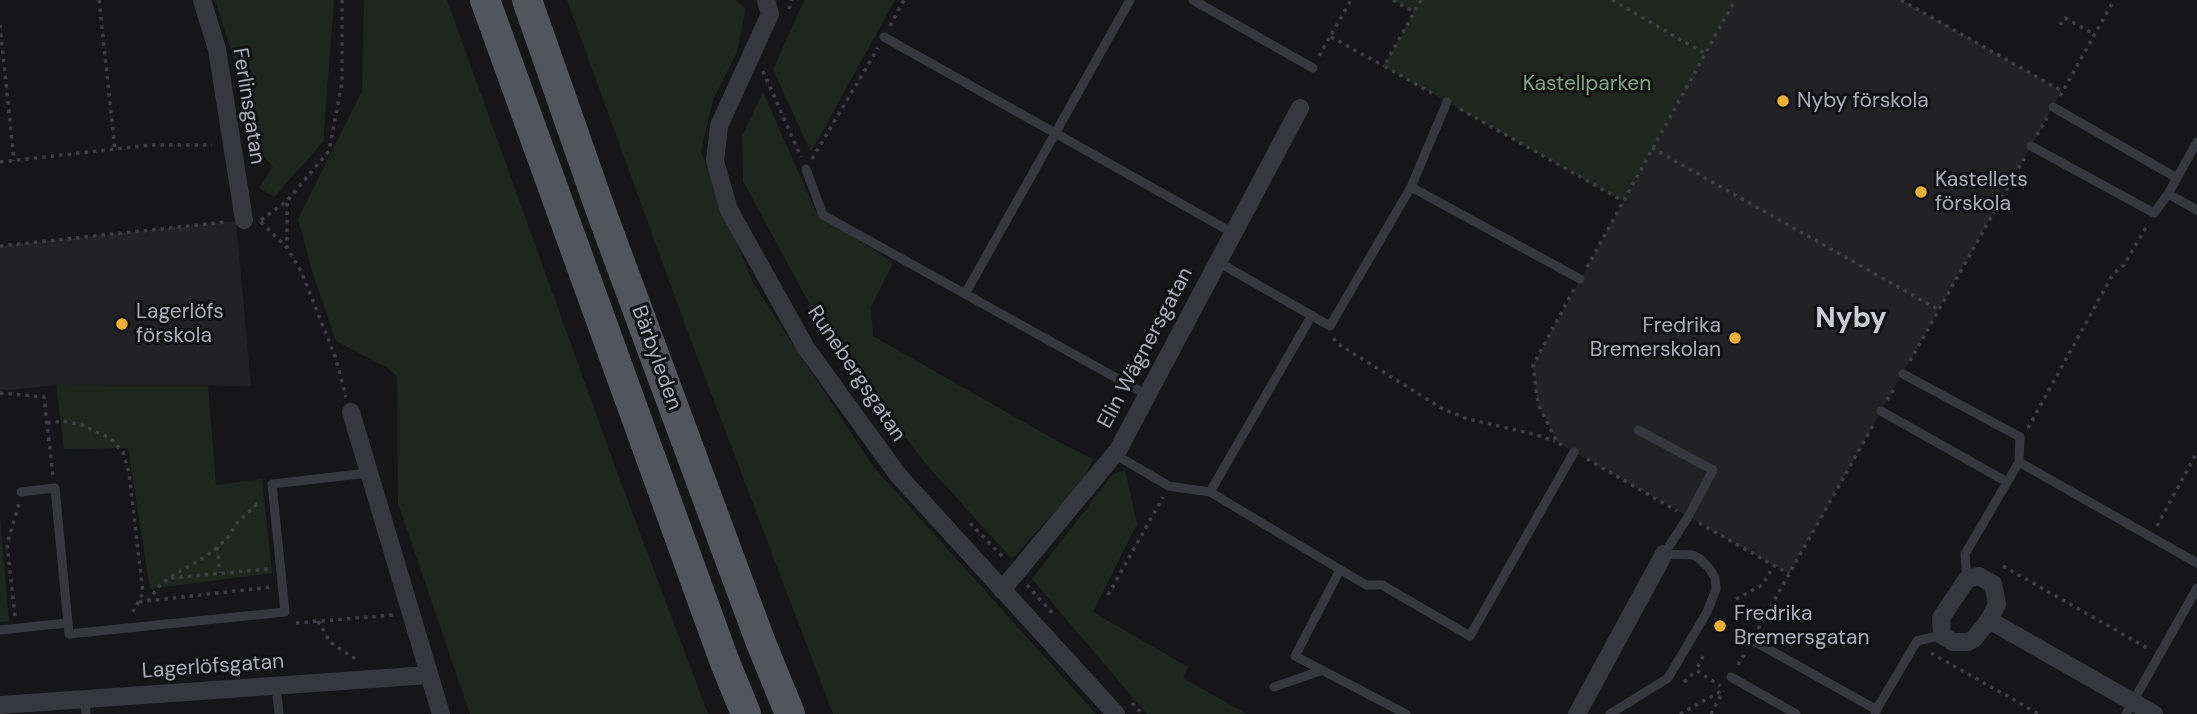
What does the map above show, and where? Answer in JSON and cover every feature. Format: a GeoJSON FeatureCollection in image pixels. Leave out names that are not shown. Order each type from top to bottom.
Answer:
{"type":"FeatureCollection","features":[{"type":"Feature","properties":{"kind":"main road","name":"Bärbyleden"},"geometry":{"type":"LineString","coordinates":[[485,0],[719,647],[747,714]]}},
{"type":"Feature","properties":{"kind":"main road","name":"Bärbyleden"},"geometry":{"type":"LineString","coordinates":[[527,0],[607,227],[790,714]]}},
{"type":"Feature","properties":{"kind":"street","name":"Ferlinsgatan"},"geometry":{"type":"LineString","coordinates":[[202,0],[217,49],[232,145],[252,221]]}},
{"type":"Feature","properties":{"kind":"street","name":"Runebergsgatan"},"geometry":{"type":"LineString","coordinates":[[766,0],[770,14],[719,126],[715,161],[729,210],[814,359],[898,475],[1116,714]]}},
{"type":"Feature","properties":{"kind":"street","name":"Elin Wägnersgatan"},"geometry":{"type":"LineString","coordinates":[[1002,590],[1114,454],[1300,108]]}},
{"type":"Feature","properties":{"kind":"street"},"geometry":{"type":"LineString","coordinates":[[351,412],[441,714]]}},
{"type":"Feature","properties":{"kind":"street"},"geometry":{"type":"LineString","coordinates":[[1577,714],[1664,554]]}},
{"type":"Feature","properties":{"kind":"street"},"geometry":{"type":"LineString","coordinates":[[1979,576],[1993,584],[1997,604],[1989,620],[1974,639],[1968,642],[1953,642],[1942,635],[1941,618],[1967,579],[1979,576]]}},
{"type":"Feature","properties":{"kind":"street"},"geometry":{"type":"LineString","coordinates":[[1989,620],[2130,708],[2154,714]]}},
{"type":"Feature","properties":{"kind":"street","name":"Lagerlöfsgatan"},"geometry":{"type":"LineString","coordinates":[[0,705],[86,706],[276,686],[429,676]]}},
{"type":"Feature","properties":{"kind":"lane"},"geometry":{"type":"LineString","coordinates":[[965,294],[1130,0]]}},
{"type":"Feature","properties":{"kind":"lane"},"geometry":{"type":"LineString","coordinates":[[1193,0],[1313,68]]}},
{"type":"Feature","properties":{"kind":"lane"},"geometry":{"type":"LineString","coordinates":[[884,37],[1233,233]]}},
{"type":"Feature","properties":{"kind":"lane"},"geometry":{"type":"LineString","coordinates":[[1218,262],[1330,326],[1410,187],[1447,102]]}},
{"type":"Feature","properties":{"kind":"lane"},"geometry":{"type":"LineString","coordinates":[[2053,107],[2176,178]]}},
{"type":"Feature","properties":{"kind":"lane"},"geometry":{"type":"LineString","coordinates":[[2031,146],[2154,213],[2168,194],[2197,142]]}},
{"type":"Feature","properties":{"kind":"lane"},"geometry":{"type":"LineString","coordinates":[[806,169],[823,215],[1147,395]]}},
{"type":"Feature","properties":{"kind":"lane"},"geometry":{"type":"LineString","coordinates":[[1410,187],[1580,279]]}},
{"type":"Feature","properties":{"kind":"lane"},"geometry":{"type":"LineString","coordinates":[[2168,194],[2197,210]]}},
{"type":"Feature","properties":{"kind":"lane"},"geometry":{"type":"LineString","coordinates":[[1210,492],[1312,316]]}},
{"type":"Feature","properties":{"kind":"lane"},"geometry":{"type":"LineString","coordinates":[[1903,374],[2020,437],[2019,463],[1965,554],[1967,579]]}},
{"type":"Feature","properties":{"kind":"lane"},"geometry":{"type":"LineString","coordinates":[[1881,411],[2007,482]]}},
{"type":"Feature","properties":{"kind":"lane"},"geometry":{"type":"LineString","coordinates":[[1637,430],[1713,471],[1664,554]]}},
{"type":"Feature","properties":{"kind":"lane"},"geometry":{"type":"LineString","coordinates":[[1114,454],[1169,486],[1210,492],[1366,585],[1382,585],[1471,636],[1574,452]]}},
{"type":"Feature","properties":{"kind":"lane"},"geometry":{"type":"LineString","coordinates":[[2019,463],[2197,563]]}},
{"type":"Feature","properties":{"kind":"lane"},"geometry":{"type":"LineString","coordinates":[[21,492],[55,488],[69,635],[285,612],[272,484],[369,473]]}},
{"type":"Feature","properties":{"kind":"lane"},"geometry":{"type":"LineString","coordinates":[[1610,714],[1668,678],[1707,612],[1716,589],[1715,578],[1700,559],[1693,555],[1664,554]]}},
{"type":"Feature","properties":{"kind":"lane"},"geometry":{"type":"LineString","coordinates":[[1340,570],[1295,656],[1406,714]]}},
{"type":"Feature","properties":{"kind":"lane"},"geometry":{"type":"LineString","coordinates":[[2130,708],[2194,602],[2197,588]]}},
{"type":"Feature","properties":{"kind":"lane"},"geometry":{"type":"LineString","coordinates":[[0,631],[67,623]]}},
{"type":"Feature","properties":{"kind":"lane"},"geometry":{"type":"LineString","coordinates":[[1752,640],[1875,712],[1917,641],[1942,635]]}},
{"type":"Feature","properties":{"kind":"lane"},"geometry":{"type":"LineString","coordinates":[[1274,687],[1322,670]]}},
{"type":"Feature","properties":{"kind":"lane"},"geometry":{"type":"LineString","coordinates":[[1731,677],[1796,714]]}},
{"type":"Feature","properties":{"kind":"lane"},"geometry":{"type":"LineString","coordinates":[[276,686],[279,714]]}},
{"type":"Feature","properties":{"kind":"path"},"geometry":{"type":"LineString","coordinates":[[99,0],[115,150]]}},
{"type":"Feature","properties":{"kind":"path"},"geometry":{"type":"LineString","coordinates":[[787,12],[792,0]]}},
{"type":"Feature","properties":{"kind":"path"},"geometry":{"type":"LineString","coordinates":[[806,169],[904,0]]}},
{"type":"Feature","properties":{"kind":"path"},"geometry":{"type":"LineString","coordinates":[[1313,68],[1351,0]]}},
{"type":"Feature","properties":{"kind":"path"},"geometry":{"type":"LineString","coordinates":[[1393,0],[1415,12]]}},
{"type":"Feature","properties":{"kind":"path"},"geometry":{"type":"LineString","coordinates":[[1384,66],[1421,0]]}},
{"type":"Feature","properties":{"kind":"path"},"geometry":{"type":"LineString","coordinates":[[1612,0],[1705,54]]}},
{"type":"Feature","properties":{"kind":"path"},"geometry":{"type":"LineString","coordinates":[[1557,442],[1538,404],[1533,365],[1735,0]]}},
{"type":"Feature","properties":{"kind":"path"},"geometry":{"type":"LineString","coordinates":[[1901,0],[2062,91]]}},
{"type":"Feature","properties":{"kind":"path"},"geometry":{"type":"LineString","coordinates":[[2060,24],[2065,18],[2094,34]]}},
{"type":"Feature","properties":{"kind":"path"},"geometry":{"type":"LineString","coordinates":[[0,25],[14,160]]}},
{"type":"Feature","properties":{"kind":"path"},"geometry":{"type":"LineString","coordinates":[[1331,36],[1623,201]]}},
{"type":"Feature","properties":{"kind":"path"},"geometry":{"type":"LineString","coordinates":[[757,83],[768,60]]}},
{"type":"Feature","properties":{"kind":"path"},"geometry":{"type":"LineString","coordinates":[[763,72],[806,169]]}},
{"type":"Feature","properties":{"kind":"path"},"geometry":{"type":"LineString","coordinates":[[0,162],[151,145],[232,145]]}},
{"type":"Feature","properties":{"kind":"path"},"geometry":{"type":"LineString","coordinates":[[1652,148],[1938,310]]}},
{"type":"Feature","properties":{"kind":"path"},"geometry":{"type":"LineString","coordinates":[[287,201],[287,248]]}},
{"type":"Feature","properties":{"kind":"path"},"geometry":{"type":"LineString","coordinates":[[2020,437],[2028,428],[2113,274],[2124,265],[2154,213]]}},
{"type":"Feature","properties":{"kind":"path"},"geometry":{"type":"LineString","coordinates":[[252,221],[287,248],[301,271],[335,356],[351,412]]}},
{"type":"Feature","properties":{"kind":"path"},"geometry":{"type":"LineString","coordinates":[[1330,326],[1335,342],[1443,410],[1468,419],[1533,433],[1557,442],[1788,574]]}},
{"type":"Feature","properties":{"kind":"path"},"geometry":{"type":"LineString","coordinates":[[0,393],[44,397],[55,488]]}},
{"type":"Feature","properties":{"kind":"path"},"geometry":{"type":"LineString","coordinates":[[47,423],[63,421],[82,425],[111,439],[123,452],[129,473],[144,593],[123,629]]}},
{"type":"Feature","properties":{"kind":"path"},"geometry":{"type":"LineString","coordinates":[[2150,537],[2197,452]]}},
{"type":"Feature","properties":{"kind":"path"},"geometry":{"type":"LineString","coordinates":[[1108,595],[1169,486]]}},
{"type":"Feature","properties":{"kind":"path"},"geometry":{"type":"LineString","coordinates":[[16,629],[7,544],[21,492]]}},
{"type":"Feature","properties":{"kind":"path"},"geometry":{"type":"LineString","coordinates":[[148,601],[169,578],[227,539],[236,524],[257,504],[274,502]]}},
{"type":"Feature","properties":{"kind":"path"},"geometry":{"type":"LineString","coordinates":[[970,523],[1061,623]]}},
{"type":"Feature","properties":{"kind":"path"},"geometry":{"type":"LineString","coordinates":[[0,545],[7,544]]}},
{"type":"Feature","properties":{"kind":"path"},"geometry":{"type":"LineString","coordinates":[[217,547],[220,573]]}},
{"type":"Feature","properties":{"kind":"path"},"geometry":{"type":"LineString","coordinates":[[2003,565],[2160,655]]}},
{"type":"Feature","properties":{"kind":"path"},"geometry":{"type":"LineString","coordinates":[[1736,599],[1762,585],[1774,566]]}},
{"type":"Feature","properties":{"kind":"path"},"geometry":{"type":"LineString","coordinates":[[169,578],[280,568]]}},
{"type":"Feature","properties":{"kind":"path"},"geometry":{"type":"LineString","coordinates":[[139,602],[282,586]]}},
{"type":"Feature","properties":{"kind":"path"},"geometry":{"type":"LineString","coordinates":[[285,612],[293,623],[410,614]]}},
{"type":"Feature","properties":{"kind":"path"},"geometry":{"type":"LineString","coordinates":[[318,621],[331,642],[353,658],[395,678]]}},
{"type":"Feature","properties":{"kind":"path"},"geometry":{"type":"LineString","coordinates":[[1915,644],[2039,714]]}},
{"type":"Feature","properties":{"kind":"path"},"geometry":{"type":"LineString","coordinates":[[1703,656],[1696,670],[1724,689],[1711,714]]}},
{"type":"Feature","properties":{"kind":"path"},"geometry":{"type":"LineString","coordinates":[[1124,694],[1142,714]]}},
{"type":"Feature","properties":{"kind":"shaded area"},"geometry":{"type":"Polygon","coordinates":[[[1735,0],[1901,0],[2062,91],[1789,574],[1557,442],[1538,404],[1533,365],[1735,0]]]}},
{"type":"Feature","properties":{"kind":"shaded area","name":"Lagerlöfs förskola"},"geometry":{"type":"Polygon","coordinates":[[[236,221],[251,386],[56,385],[0,391],[0,246],[236,221]]]}},
{"type":"Feature","properties":{"kind":"green space"},"geometry":{"type":"Polygon","coordinates":[[[215,0],[334,0],[323,142],[274,197],[259,188],[273,167],[249,140],[237,69],[215,0]]]}},
{"type":"Feature","properties":{"kind":"green space"},"geometry":{"type":"Polygon","coordinates":[[[364,0],[447,0],[617,472],[708,714],[470,714],[398,503],[397,376],[386,367],[336,341],[298,219],[362,91],[364,0]]]}},
{"type":"Feature","properties":{"kind":"green space"},"geometry":{"type":"Polygon","coordinates":[[[567,0],[735,0],[746,9],[737,52],[713,100],[701,152],[753,283],[872,465],[1096,714],[833,714],[687,330],[567,0]]]}},
{"type":"Feature","properties":{"kind":"green space"},"geometry":{"type":"Polygon","coordinates":[[[804,0],[895,0],[811,152],[773,70],[804,0]]]}},
{"type":"Feature","properties":{"kind":"green space","name":"Kastellparken"},"geometry":{"type":"Polygon","coordinates":[[[1393,0],[1735,0],[1623,201],[1384,66],[1414,12],[1393,0]]]}},
{"type":"Feature","properties":{"kind":"green space"},"geometry":{"type":"Polygon","coordinates":[[[763,92],[815,210],[893,263],[871,307],[873,336],[1093,459],[1083,480],[1012,559],[927,465],[829,340],[743,181],[742,136],[763,92]]]}},
{"type":"Feature","properties":{"kind":"green space"},"geometry":{"type":"Polygon","coordinates":[[[56,385],[208,386],[216,485],[262,479],[272,573],[150,589],[128,448],[64,449],[56,385]]]}},
{"type":"Feature","properties":{"kind":"green space"},"geometry":{"type":"Polygon","coordinates":[[[1125,470],[1137,524],[1093,612],[1188,667],[1183,678],[1247,714],[1147,714],[1032,579],[1113,474],[1125,470]]]}},
{"type":"Feature","properties":{"kind":"green space"},"geometry":{"type":"Polygon","coordinates":[[[0,519],[9,621],[0,622],[0,519]]]}},
{"type":"Feature","properties":{"kind":"place","name":"Nyby förskola"},"geometry":{"type":"Point","coordinates":[1783,101]}},
{"type":"Feature","properties":{"kind":"place","name":"Kastellets förskola"},"geometry":{"type":"Point","coordinates":[1921,192]}},
{"type":"Feature","properties":{"kind":"place","name":"Lagerlöfs förskola"},"geometry":{"type":"Point","coordinates":[122,324]}},
{"type":"Feature","properties":{"kind":"place","name":"Fredrika Bremerskolan"},"geometry":{"type":"Point","coordinates":[1735,338]}},
{"type":"Feature","properties":{"kind":"place","name":"Fredrika Bremersgatan"},"geometry":{"type":"Point","coordinates":[1720,626]}},
{"type":"Feature","properties":{"kind":"district","name":"Nyby"},"geometry":{"type":"Point","coordinates":[1851,320]}}]}
